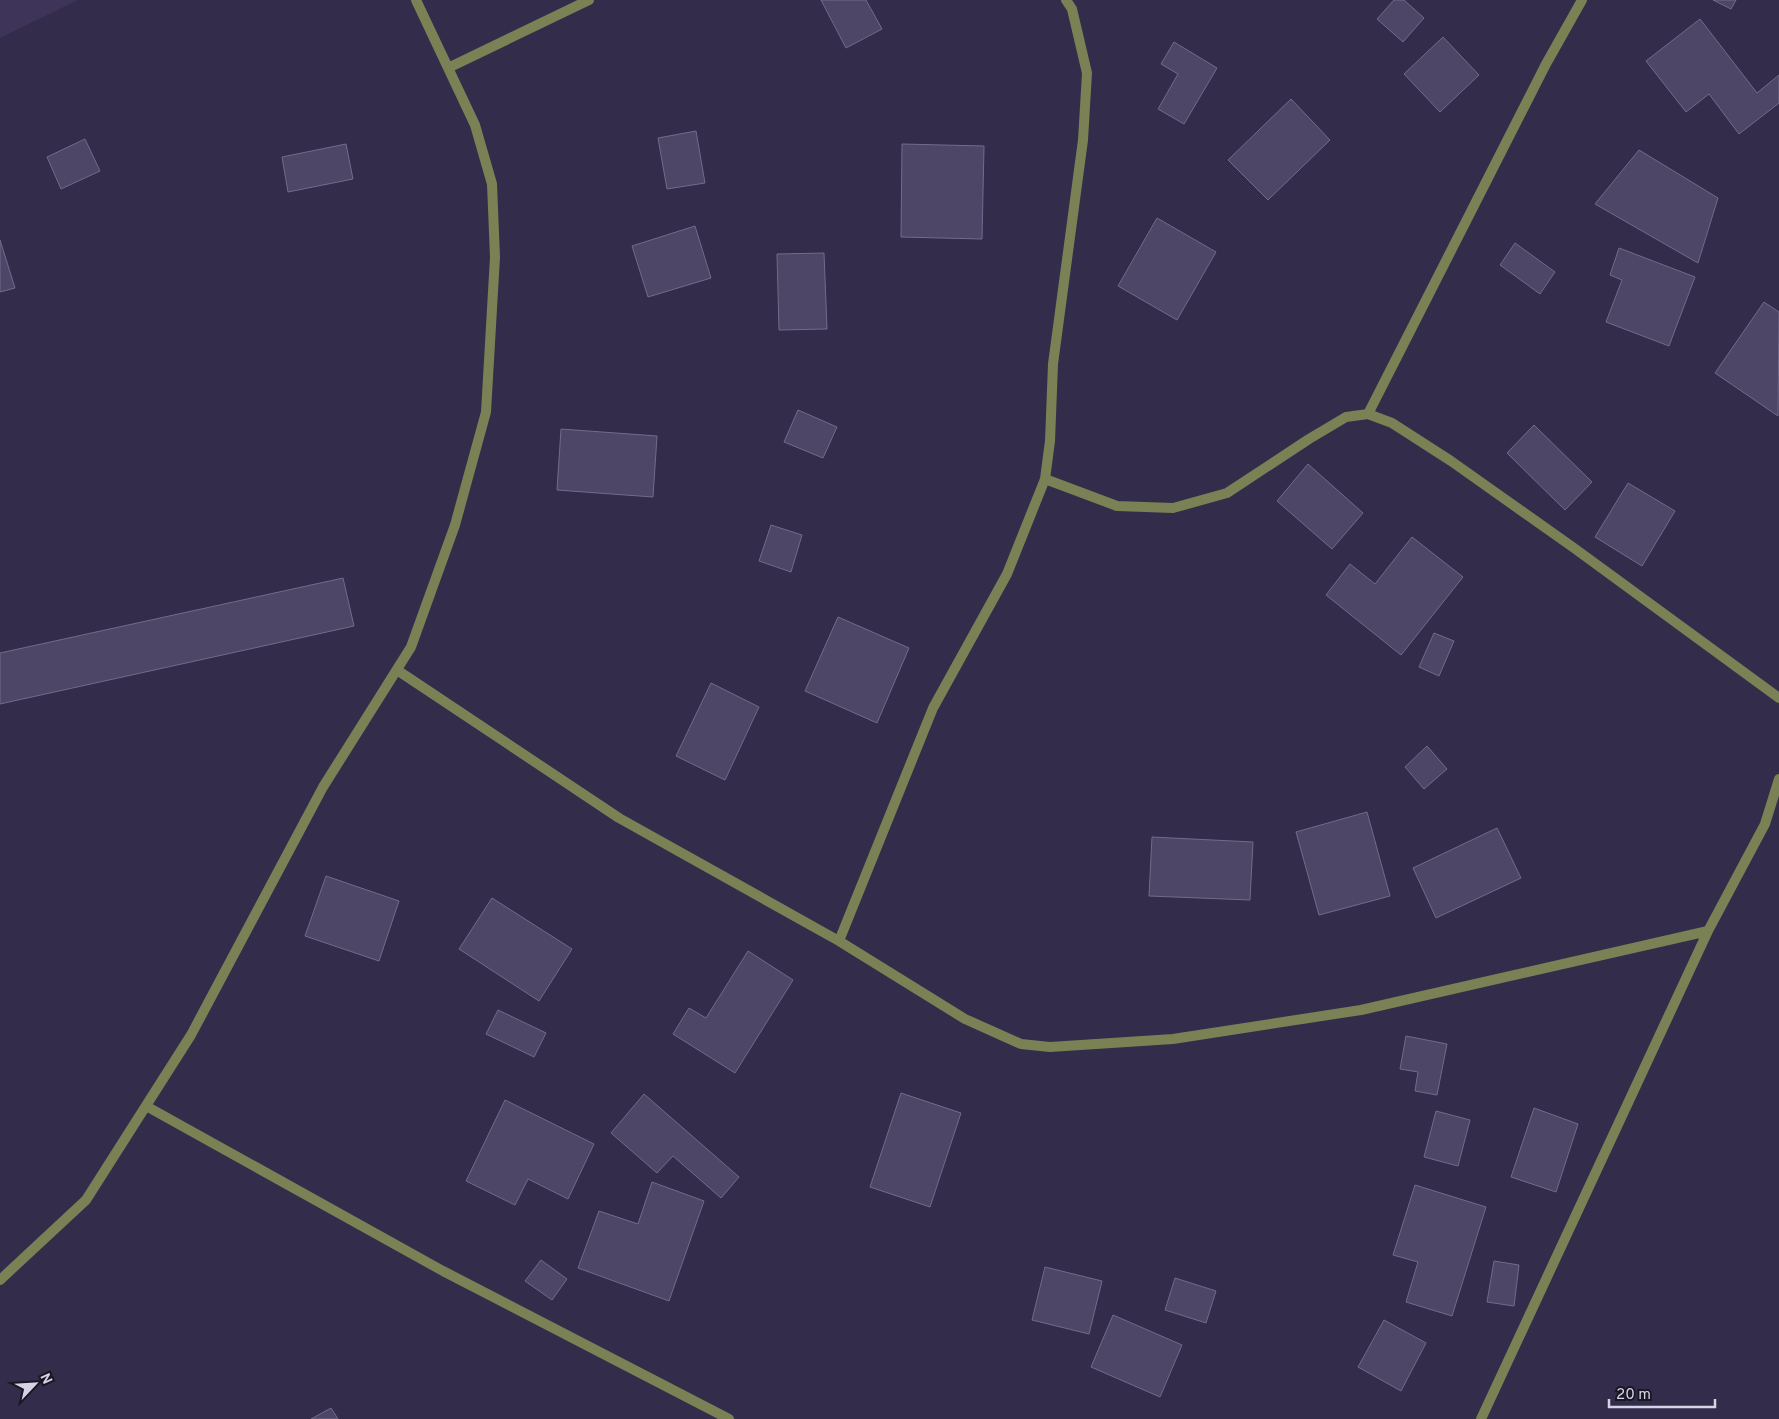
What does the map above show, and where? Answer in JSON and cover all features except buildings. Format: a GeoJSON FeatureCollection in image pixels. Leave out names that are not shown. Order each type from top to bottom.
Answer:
{"type":"FeatureCollection","features":[{"type":"Feature","properties":{"kind":"street"},"geometry":{"type":"LineString","coordinates":[[0,1280],[86,1200],[191,1035],[323,787],[411,647],[456,525],[486,412],[495,257],[492,184],[475,126],[416,0]]}},
{"type":"Feature","properties":{"kind":"street"},"geometry":{"type":"LineString","coordinates":[[448,68],[589,0]]}},
{"type":"Feature","properties":{"kind":"street"},"geometry":{"type":"LineString","coordinates":[[839,941],[933,708],[1007,574],[1044,479],[1050,441],[1053,364],[1083,140],[1087,73],[1072,9],[1066,0]]}},
{"type":"Feature","properties":{"kind":"street"},"geometry":{"type":"LineString","coordinates":[[1368,414],[1541,73],[1582,0]]}},
{"type":"Feature","properties":{"kind":"street"},"geometry":{"type":"LineString","coordinates":[[1044,479],[1117,506],[1173,508],[1227,493],[1346,417],[1368,414],[1392,423],[1451,461],[1574,548],[1779,698]]}},
{"type":"Feature","properties":{"kind":"street"},"geometry":{"type":"LineString","coordinates":[[397,670],[619,818],[839,941],[966,1019],[1021,1044],[1050,1047],[1173,1039],[1361,1010],[1708,931]]}},
{"type":"Feature","properties":{"kind":"street"},"geometry":{"type":"LineString","coordinates":[[1481,1419],[1708,931],[1765,824],[1779,778]]}},
{"type":"Feature","properties":{"kind":"street"},"geometry":{"type":"LineString","coordinates":[[146,1106],[443,1271],[729,1419]]}},
{"type":"Feature","properties":{"kind":"shaded area"},"geometry":{"type":"Polygon","coordinates":[[[0,0],[78,0],[0,38],[0,0]]]}}]}
